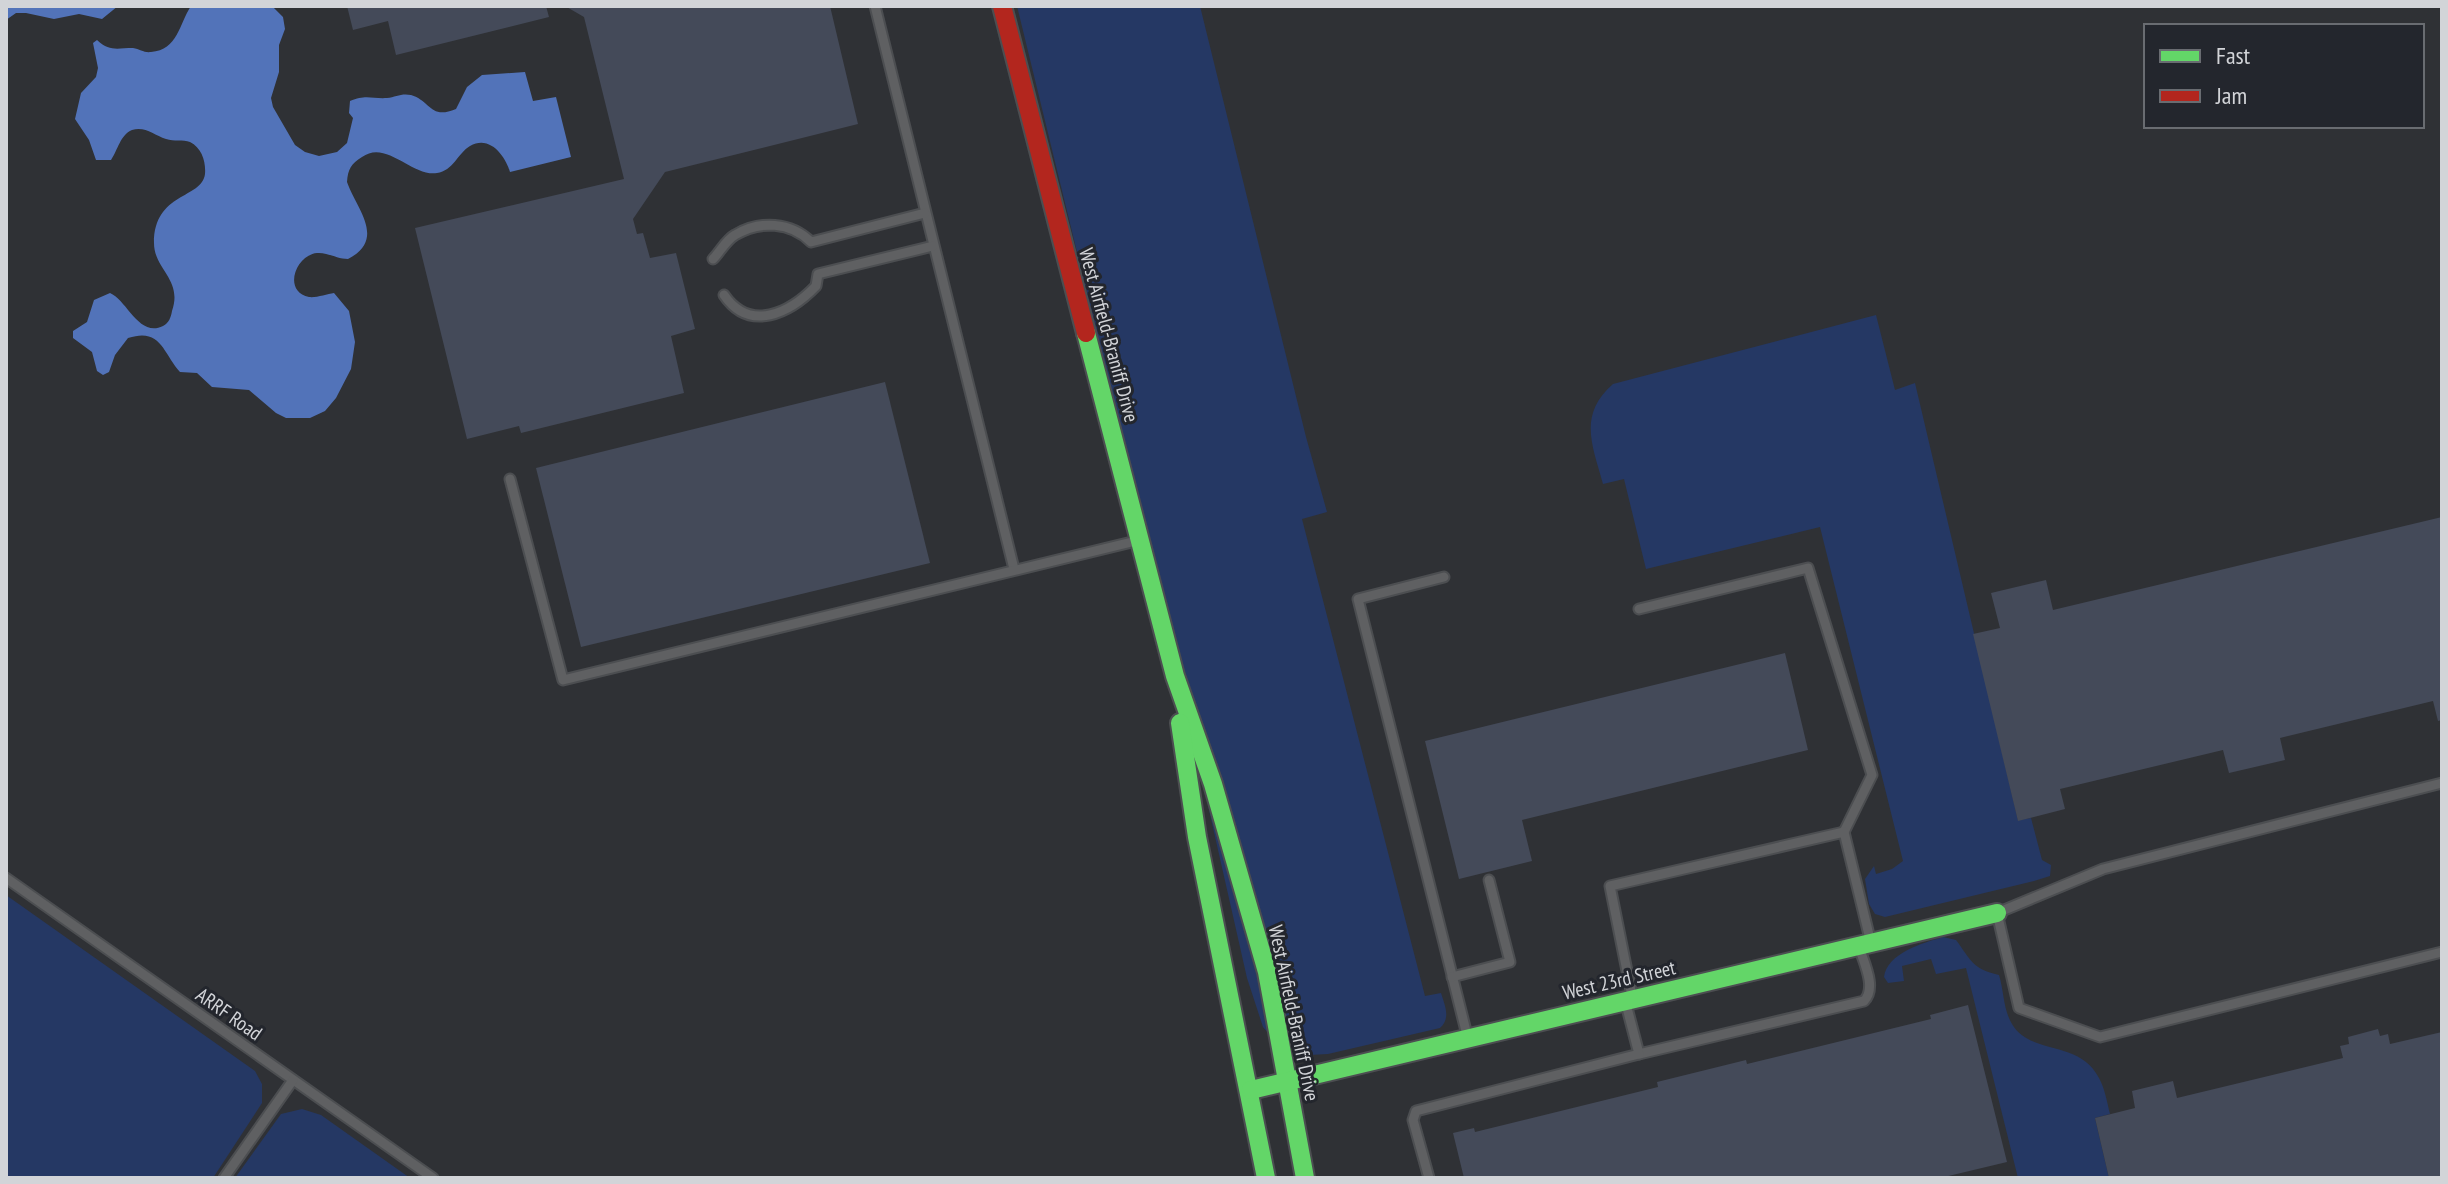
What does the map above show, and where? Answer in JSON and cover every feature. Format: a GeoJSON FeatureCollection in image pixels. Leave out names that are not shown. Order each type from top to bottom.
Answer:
{"type":"FeatureCollection","features":[{"type":"Feature","properties":{"kind":"street","name":"West Airfield-Braniff Drive"},"geometry":{"type":"LineString","coordinates":[[1002,6],[1175,676],[1213,784],[1267,972],[1305,1178]]}},
{"type":"Feature","properties":{"kind":"street","name":"West Airfield-Braniff Drive"},"geometry":{"type":"LineString","coordinates":[[1175,676],[1188,787],[1251,1090],[1266,1178]]}},
{"type":"Feature","properties":{"kind":"street","name":"West 23rd Street"},"geometry":{"type":"LineString","coordinates":[[1251,1090],[1997,913]]}},
{"type":"Feature","properties":{"kind":"lane"},"geometry":{"type":"LineString","coordinates":[[875,6],[1014,569]]}},
{"type":"Feature","properties":{"kind":"lane"},"geometry":{"type":"LineString","coordinates":[[713,259],[733,236],[765,224],[799,230],[811,242],[925,213]]}},
{"type":"Feature","properties":{"kind":"lane"},"geometry":{"type":"LineString","coordinates":[[724,295],[733,308],[752,316],[781,313],[816,286],[818,274],[933,246]]}},
{"type":"Feature","properties":{"kind":"lane"},"geometry":{"type":"LineString","coordinates":[[510,479],[563,680],[1140,540]]}},
{"type":"Feature","properties":{"kind":"lane"},"geometry":{"type":"LineString","coordinates":[[1429,1178],[1413,1120],[1416,1111],[1864,1001],[1869,996],[1865,944],[1844,832],[1872,775],[1808,568],[1639,609]]}},
{"type":"Feature","properties":{"kind":"lane"},"geometry":{"type":"LineString","coordinates":[[1444,577],[1358,599],[1467,1039]]}},
{"type":"Feature","properties":{"kind":"lane"},"geometry":{"type":"LineString","coordinates":[[2442,783],[2103,869],[1997,913],[2019,1008],[2100,1037],[2442,952]]}},
{"type":"Feature","properties":{"kind":"lane"},"geometry":{"type":"LineString","coordinates":[[1639,1054],[1610,886],[1844,832]]}},
{"type":"Feature","properties":{"kind":"lane","name":"ARRF Road"},"geometry":{"type":"LineString","coordinates":[[6,878],[433,1178]]}},
{"type":"Feature","properties":{"kind":"lane"},"geometry":{"type":"LineString","coordinates":[[1452,977],[1510,962],[1489,880]]}},
{"type":"Feature","properties":{"kind":"lane"},"geometry":{"type":"LineString","coordinates":[[224,1178],[293,1080]]}},
{"type":"Feature","properties":{"kind":"shaded area"},"geometry":{"type":"Polygon","coordinates":[[[6,6],[118,6],[102,19],[79,14],[54,19],[16,13],[6,20],[6,6]]]}},
{"type":"Feature","properties":{"kind":"shaded area"},"geometry":{"type":"Polygon","coordinates":[[[191,6],[272,6],[283,17],[285,29],[279,45],[279,72],[271,98],[273,107],[295,145],[319,156],[337,152],[347,143],[353,118],[349,113],[350,101],[356,99],[411,95],[436,111],[447,112],[456,109],[467,87],[482,75],[525,72],[533,101],[556,97],[571,157],[510,172],[496,149],[477,143],[466,149],[443,172],[418,170],[380,152],[362,157],[349,170],[347,182],[366,223],[366,242],[360,251],[348,259],[321,253],[310,255],[298,266],[295,274],[296,288],[309,297],[334,293],[349,311],[355,342],[351,369],[336,398],[325,411],[310,418],[286,418],[249,390],[212,387],[197,373],[180,372],[160,344],[148,336],[128,338],[115,355],[109,372],[103,375],[97,371],[92,352],[73,338],[73,331],[87,322],[94,300],[110,293],[147,327],[163,326],[170,318],[174,291],[155,252],[156,226],[169,205],[202,182],[205,169],[202,156],[190,142],[169,140],[137,129],[125,135],[111,160],[96,160],[89,140],[75,119],[81,93],[96,77],[98,68],[93,43],[97,40],[114,48],[149,52],[160,50],[177,35],[191,6]]]}},
{"type":"Feature","properties":{"kind":"shaded area"},"geometry":{"type":"Polygon","coordinates":[[[1017,6],[1200,6],[1327,512],[1302,519],[1425,996],[1441,993],[1445,1007],[1446,1016],[1440,1028],[1328,1054],[1309,1055],[1292,1051],[1276,1042],[1263,1027],[1247,978],[1157,580],[1017,6]]]}},
{"type":"Feature","properties":{"kind":"shaded area"},"geometry":{"type":"Polygon","coordinates":[[[1876,315],[1895,390],[1915,383],[2018,820],[2031,818],[2042,860],[2051,865],[2050,876],[1885,917],[1875,914],[1869,904],[1865,879],[1874,866],[1876,874],[1892,869],[1903,861],[1820,527],[1646,569],[1624,479],[1603,484],[1591,431],[1595,407],[1613,384],[1876,315]]]}},
{"type":"Feature","properties":{"kind":"shaded area"},"geometry":{"type":"Polygon","coordinates":[[[6,895],[255,1071],[262,1084],[262,1103],[213,1178],[6,1178],[6,895]]]}},
{"type":"Feature","properties":{"kind":"shaded area"},"geometry":{"type":"Polygon","coordinates":[[[1943,937],[1956,940],[1977,967],[1999,975],[2007,1012],[2020,1034],[2080,1058],[2099,1078],[2110,1114],[2095,1118],[2109,1178],[2018,1178],[1966,968],[1936,974],[1931,959],[1902,966],[1904,981],[1888,983],[1884,977],[1892,961],[1899,955],[1943,937]]]}},
{"type":"Feature","properties":{"kind":"shaded area"},"geometry":{"type":"Polygon","coordinates":[[[302,1109],[321,1115],[410,1178],[235,1178],[281,1114],[302,1109]]]}},
{"type":"Feature","properties":{"kind":"building"},"geometry":{"type":"Polygon","coordinates":[[[347,6],[546,6],[549,17],[396,55],[388,21],[353,30],[347,6]]]}},
{"type":"Feature","properties":{"kind":"building"},"geometry":{"type":"Polygon","coordinates":[[[565,6],[830,6],[858,124],[665,172],[633,219],[637,234],[643,233],[650,258],[676,253],[695,329],[671,336],[684,393],[521,433],[519,426],[467,439],[415,228],[624,179],[584,17],[565,6]]]}},
{"type":"Feature","properties":{"kind":"building"},"geometry":{"type":"Polygon","coordinates":[[[885,382],[930,563],[581,647],[536,468],[885,382]]]}},
{"type":"Feature","properties":{"kind":"building"},"geometry":{"type":"Polygon","coordinates":[[[2442,517],[2442,720],[2438,721],[2433,701],[2280,738],[2285,760],[2229,773],[2223,750],[2060,789],[2065,809],[2018,821],[1973,634],[2000,628],[1991,593],[2046,580],[2053,610],[2442,517]]]}},
{"type":"Feature","properties":{"kind":"building"},"geometry":{"type":"Polygon","coordinates":[[[1785,653],[1808,750],[1522,820],[1532,861],[1459,879],[1425,741],[1785,653]]]}},
{"type":"Feature","properties":{"kind":"building"},"geometry":{"type":"Polygon","coordinates":[[[1968,1005],[2007,1162],[1940,1178],[1464,1178],[1453,1133],[1474,1128],[1475,1132],[1658,1087],[1657,1082],[1746,1060],[1747,1064],[1931,1019],[1930,1015],[1968,1005]]]}},
{"type":"Feature","properties":{"kind":"building"},"geometry":{"type":"Polygon","coordinates":[[[2378,1029],[2380,1036],[2388,1034],[2390,1044],[2442,1032],[2442,1178],[2109,1178],[2095,1118],[2135,1108],[2132,1091],[2173,1081],[2177,1098],[2343,1058],[2340,1046],[2349,1044],[2348,1037],[2378,1029]]]}},
{"type":"Feature","properties":{"kind":"traffic: fast"},"geometry":{"type":"LineString","coordinates":[[1086,333],[1175,676],[1213,784],[1267,972],[1305,1178]]}},
{"type":"Feature","properties":{"kind":"traffic: fast"},"geometry":{"type":"LineString","coordinates":[[1180,723],[1197,837],[1266,1178]]}},
{"type":"Feature","properties":{"kind":"traffic: fast"},"geometry":{"type":"LineString","coordinates":[[1251,1090],[1997,913]]}},
{"type":"Feature","properties":{"kind":"traffic: jam"},"geometry":{"type":"LineString","coordinates":[[1002,6],[1086,333]]}}]}
